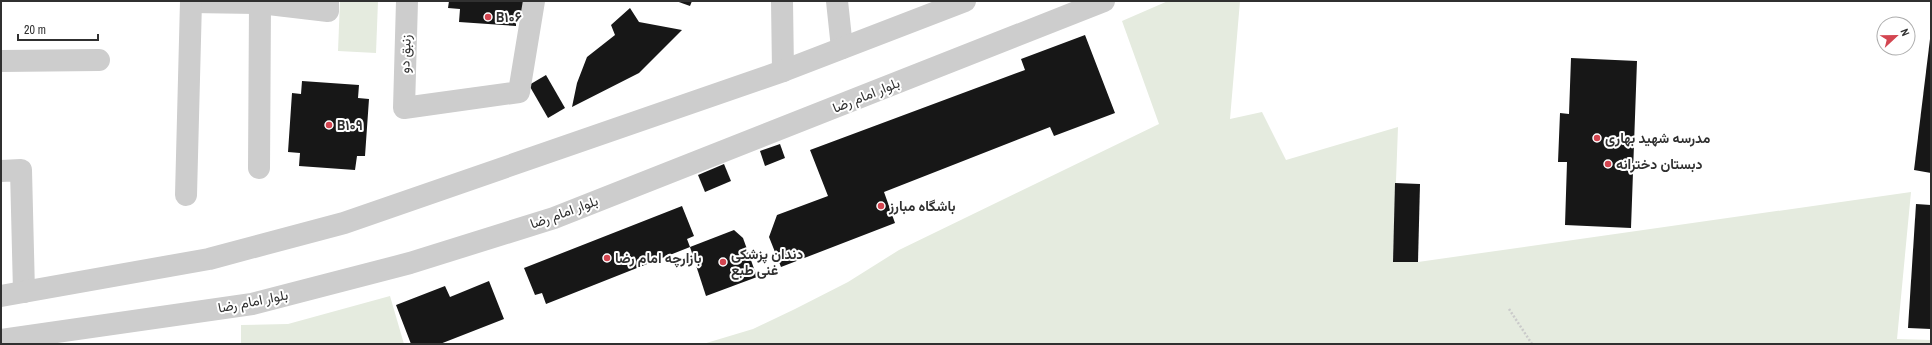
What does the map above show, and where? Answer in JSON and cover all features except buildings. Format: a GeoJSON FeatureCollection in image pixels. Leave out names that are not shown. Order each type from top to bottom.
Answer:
{"type":"FeatureCollection","features":[{"type":"Feature","properties":{"kind":"street"},"geometry":{"type":"LineString","coordinates":[[186,195],[191,2],[260,3],[328,11],[328,1]]}},
{"type":"Feature","properties":{"kind":"street","name":"زنبق دو"},"geometry":{"type":"LineString","coordinates":[[407,1],[404,108],[519,92],[534,1]]}},
{"type":"Feature","properties":{"kind":"street"},"geometry":{"type":"LineString","coordinates":[[782,1],[783,70]]}},
{"type":"Feature","properties":{"kind":"street"},"geometry":{"type":"LineString","coordinates":[[837,1],[842,48]]}},
{"type":"Feature","properties":{"kind":"street"},"geometry":{"type":"LineString","coordinates":[[1,296],[209,259],[344,223],[783,70],[965,1]]}},
{"type":"Feature","properties":{"kind":"street","name":"بلوار امام رضا"},"geometry":{"type":"LineString","coordinates":[[1,340],[252,304],[410,263],[554,218],[1104,1]]}},
{"type":"Feature","properties":{"kind":"street"},"geometry":{"type":"LineString","coordinates":[[259,168],[260,3]]}},
{"type":"Feature","properties":{"kind":"street"},"geometry":{"type":"LineString","coordinates":[[1,61],[99,60]]}},
{"type":"Feature","properties":{"kind":"street"},"geometry":{"type":"LineString","coordinates":[[1,171],[21,170],[24,292]]}},
{"type":"Feature","properties":{"kind":"path"},"geometry":{"type":"LineString","coordinates":[[1508,309],[1532,344]]}},
{"type":"Feature","properties":{"kind":"shaded area"},"geometry":{"type":"Polygon","coordinates":[[[340,1],[378,1],[376,53],[338,51],[340,1]]]}},
{"type":"Feature","properties":{"kind":"shaded area"},"geometry":{"type":"Polygon","coordinates":[[[1168,1],[1240,1],[1230,119],[1262,112],[1286,160],[1398,127],[1393,262],[1418,262],[1911,192],[1897,339],[1931,340],[1931,344],[703,344],[753,329],[795,309],[848,282],[899,250],[1159,124],[1122,21],[1168,1]]]}},
{"type":"Feature","properties":{"kind":"shaded area"},"geometry":{"type":"Polygon","coordinates":[[[390,296],[404,344],[241,344],[241,325],[288,324],[390,296]]]}},
{"type":"Feature","properties":{"kind":"place","name":"B۱۰۶"},"geometry":{"type":"Point","coordinates":[488,17]}},
{"type":"Feature","properties":{"kind":"place","name":"B۱۰۹"},"geometry":{"type":"Point","coordinates":[329,125]}},
{"type":"Feature","properties":{"kind":"place","name":"مدرسه شهید بهاری"},"geometry":{"type":"Point","coordinates":[1597,138]}},
{"type":"Feature","properties":{"kind":"place","name":"دبستان دخترانه"},"geometry":{"type":"Point","coordinates":[1608,164]}},
{"type":"Feature","properties":{"kind":"place","name":"باشگاه مبارز"},"geometry":{"type":"Point","coordinates":[881,206]}},
{"type":"Feature","properties":{"kind":"place","name":"بازارچه امام رضا"},"geometry":{"type":"Point","coordinates":[607,258]}},
{"type":"Feature","properties":{"kind":"place","name":"دندان پزشکی غنی طبع"},"geometry":{"type":"Point","coordinates":[723,262]}}]}
